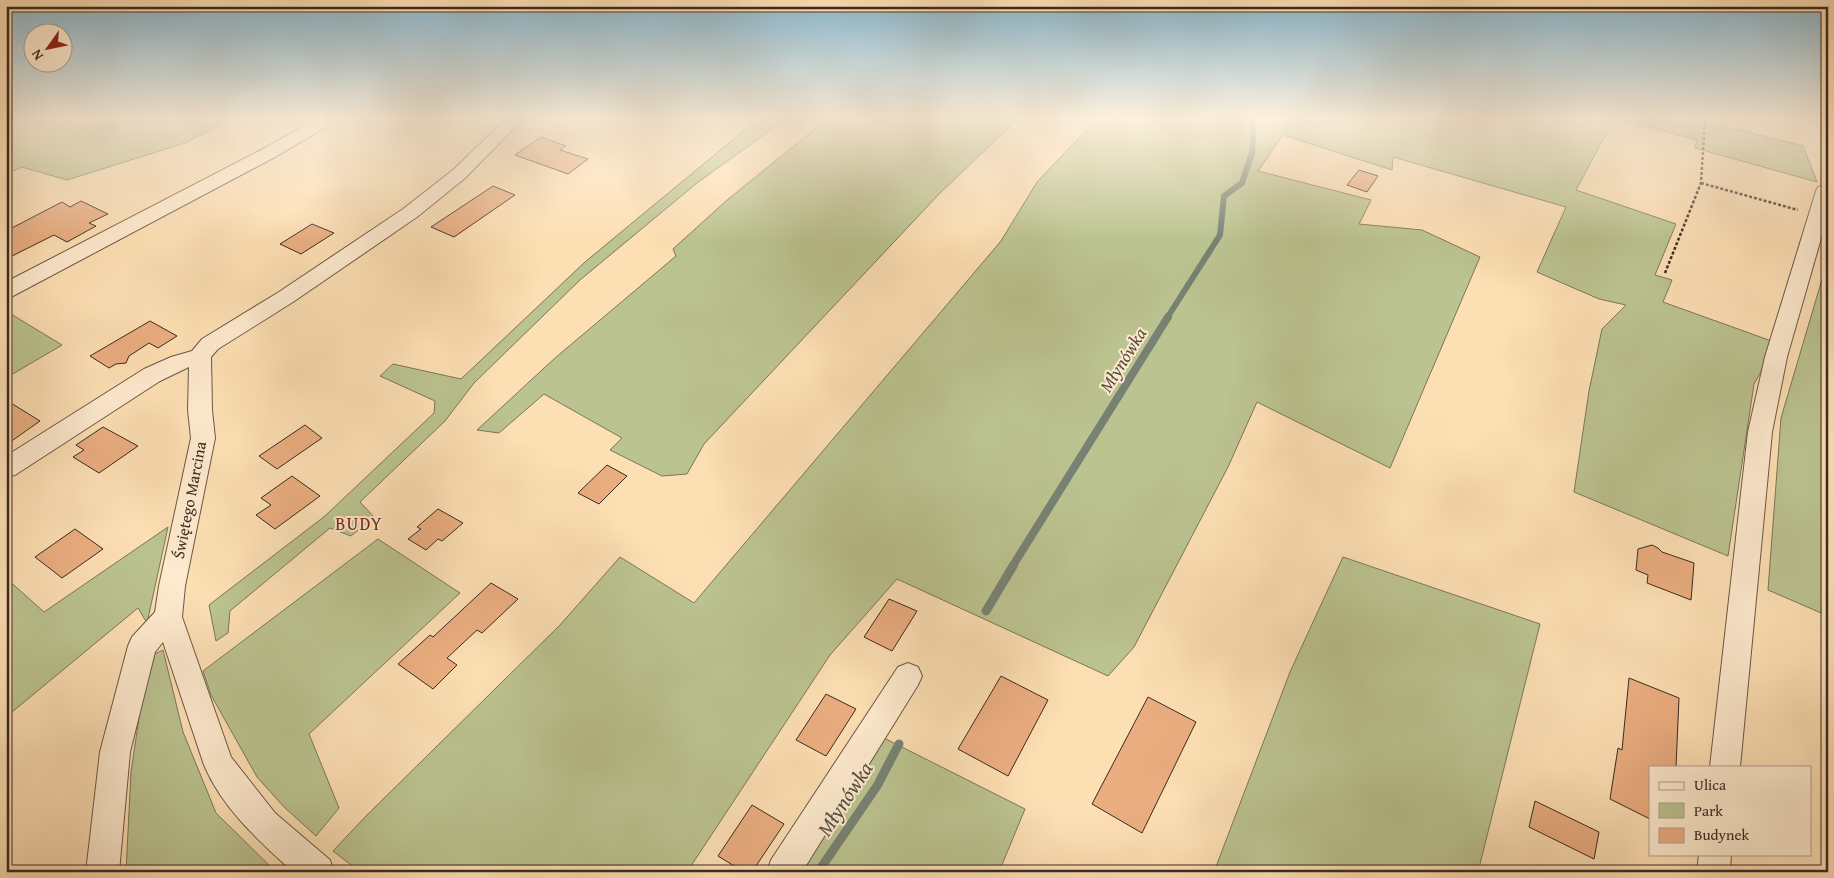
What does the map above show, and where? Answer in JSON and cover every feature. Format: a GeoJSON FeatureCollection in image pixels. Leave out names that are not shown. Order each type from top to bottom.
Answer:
{"type":"FeatureCollection","features":[{"type":"Feature","properties":{"kind":"street"},"geometry":{"type":"LineString","coordinates":[[6,291],[256,160]]}},
{"type":"Feature","properties":{"kind":"street"},"geometry":{"type":"LineString","coordinates":[[6,468],[152,375],[179,362],[200,356],[210,344],[286,297],[410,214],[472,160]]}},
{"type":"Feature","properties":{"kind":"street"},"geometry":{"type":"LineString","coordinates":[[1725,766],[1760,432],[1776,357],[1825,191]]}},
{"type":"Feature","properties":{"kind":"street","name":"Świętego Marcina"},"geometry":{"type":"LineString","coordinates":[[200,356],[200,410],[203,438],[172,586],[168,617],[219,765],[243,799],[264,824],[318,872]]}},
{"type":"Feature","properties":{"kind":"street"},"geometry":{"type":"LineString","coordinates":[[102,872],[115,752],[142,646],[168,617]]}},
{"type":"Feature","properties":{"kind":"street"},"geometry":{"type":"LineString","coordinates":[[783,872],[908,676]]}},
{"type":"Feature","properties":{"kind":"street"},"geometry":{"type":"LineString","coordinates":[[1713,872],[1715,856]]}},
{"type":"Feature","properties":{"kind":"path"},"geometry":{"type":"LineString","coordinates":[[1665,273],[1685,226],[1700,183],[1702,160]]}},
{"type":"Feature","properties":{"kind":"path"},"geometry":{"type":"LineString","coordinates":[[1700,183],[1818,215]]}},
{"type":"Feature","properties":{"kind":"green space"},"geometry":{"type":"Polygon","coordinates":[[[6,160],[131,160],[67,180],[22,167],[6,174],[6,160]]]}},
{"type":"Feature","properties":{"kind":"green space"},"geometry":{"type":"Polygon","coordinates":[[[708,160],[729,160],[697,183],[580,280],[474,383],[445,421],[360,502],[374,517],[351,536],[330,528],[230,611],[228,633],[216,641],[209,605],[325,516],[434,413],[435,401],[380,376],[393,364],[461,379],[585,262],[708,160]]]}},
{"type":"Feature","properties":{"kind":"green space"},"geometry":{"type":"Polygon","coordinates":[[[777,160],[975,160],[941,192],[704,444],[687,474],[662,476],[610,450],[622,438],[544,394],[499,433],[477,430],[555,358],[676,256],[673,249],[726,201],[777,160]]]}},
{"type":"Feature","properties":{"kind":"green space"},"geometry":{"type":"Polygon","coordinates":[[[1058,160],[1266,160],[1258,171],[1371,200],[1359,224],[1422,230],[1480,257],[1390,468],[1257,402],[1228,467],[1134,647],[1108,676],[897,579],[830,655],[687,872],[360,872],[333,851],[366,816],[560,625],[620,557],[694,603],[1001,241],[1037,182],[1058,160]]]}},
{"type":"Feature","properties":{"kind":"green space"},"geometry":{"type":"Polygon","coordinates":[[[1361,160],[1393,160],[1392,170],[1361,160]]]}},
{"type":"Feature","properties":{"kind":"green space"},"geometry":{"type":"Polygon","coordinates":[[[1403,160],[1592,160],[1576,190],[1676,224],[1655,275],[1672,280],[1663,302],[1777,343],[1754,384],[1728,556],[1574,492],[1589,391],[1602,329],[1626,305],[1599,299],[1537,272],[1566,207],[1403,160]]]}},
{"type":"Feature","properties":{"kind":"green space"},"geometry":{"type":"Polygon","coordinates":[[[1738,160],[1808,160],[1817,182],[1738,160]]]}},
{"type":"Feature","properties":{"kind":"green space"},"geometry":{"type":"Polygon","coordinates":[[[1828,259],[1828,616],[1768,590],[1781,418],[1828,259]]]}},
{"type":"Feature","properties":{"kind":"green space"},"geometry":{"type":"Polygon","coordinates":[[[6,311],[62,345],[6,378],[6,311]]]}},
{"type":"Feature","properties":{"kind":"green space"},"geometry":{"type":"Polygon","coordinates":[[[168,527],[147,623],[138,608],[6,717],[6,578],[44,612],[168,527]]]}},
{"type":"Feature","properties":{"kind":"green space"},"geometry":{"type":"Polygon","coordinates":[[[378,539],[460,593],[309,734],[339,808],[316,836],[284,807],[257,777],[211,695],[203,671],[378,539]]]}},
{"type":"Feature","properties":{"kind":"green space"},"geometry":{"type":"Polygon","coordinates":[[[1343,557],[1540,624],[1478,872],[1214,872],[1290,672],[1343,557]]]}},
{"type":"Feature","properties":{"kind":"green space"},"geometry":{"type":"Polygon","coordinates":[[[163,650],[183,732],[216,813],[276,872],[126,872],[131,772],[148,657],[163,650]]]}},
{"type":"Feature","properties":{"kind":"green space"},"geometry":{"type":"Polygon","coordinates":[[[880,736],[1025,809],[999,872],[790,872],[880,736]]]}},
{"type":"Feature","properties":{"kind":"building"},"geometry":{"type":"Polygon","coordinates":[[[529,160],[587,160],[568,174],[529,160]]]}},
{"type":"Feature","properties":{"kind":"building"},"geometry":{"type":"Polygon","coordinates":[[[1359,170],[1378,176],[1367,192],[1347,185],[1359,170]]]}},
{"type":"Feature","properties":{"kind":"building"},"geometry":{"type":"Polygon","coordinates":[[[493,186],[515,195],[454,237],[431,227],[493,186]]]}},
{"type":"Feature","properties":{"kind":"building"},"geometry":{"type":"Polygon","coordinates":[[[81,201],[108,214],[89,223],[96,226],[67,242],[54,235],[6,259],[6,231],[62,202],[70,207],[81,201]]]}},
{"type":"Feature","properties":{"kind":"building"},"geometry":{"type":"Polygon","coordinates":[[[312,224],[334,233],[301,254],[280,244],[312,224]]]}},
{"type":"Feature","properties":{"kind":"building"},"geometry":{"type":"Polygon","coordinates":[[[150,321],[177,336],[158,348],[149,343],[129,356],[126,363],[116,364],[109,368],[90,356],[150,321]]]}},
{"type":"Feature","properties":{"kind":"building"},"geometry":{"type":"Polygon","coordinates":[[[6,400],[40,421],[6,445],[6,400]]]}},
{"type":"Feature","properties":{"kind":"building"},"geometry":{"type":"Polygon","coordinates":[[[305,425],[322,438],[277,469],[259,456],[305,425]]]}},
{"type":"Feature","properties":{"kind":"building"},"geometry":{"type":"Polygon","coordinates":[[[103,427],[138,446],[99,473],[73,457],[84,450],[76,445],[103,427]]]}},
{"type":"Feature","properties":{"kind":"building"},"geometry":{"type":"Polygon","coordinates":[[[607,465],[627,476],[599,504],[578,493],[607,465]]]}},
{"type":"Feature","properties":{"kind":"building"},"geometry":{"type":"Polygon","coordinates":[[[292,476],[320,496],[275,529],[256,515],[271,505],[261,498],[292,476]]]}},
{"type":"Feature","properties":{"kind":"building"},"geometry":{"type":"Polygon","coordinates":[[[438,509],[463,523],[442,541],[438,539],[426,550],[408,539],[421,529],[417,527],[438,509]]]}},
{"type":"Feature","properties":{"kind":"building"},"geometry":{"type":"Polygon","coordinates":[[[75,529],[103,549],[62,578],[35,557],[75,529]]]}},
{"type":"Feature","properties":{"kind":"building"},"geometry":{"type":"Polygon","coordinates":[[[1652,545],[1662,552],[1694,563],[1691,600],[1647,583],[1648,575],[1636,570],[1638,549],[1652,545]]]}},
{"type":"Feature","properties":{"kind":"building"},"geometry":{"type":"Polygon","coordinates":[[[491,583],[518,599],[482,633],[477,630],[447,658],[457,665],[433,689],[398,664],[430,635],[433,637],[491,583]]]}},
{"type":"Feature","properties":{"kind":"building"},"geometry":{"type":"Polygon","coordinates":[[[889,599],[917,611],[892,651],[864,637],[889,599]]]}},
{"type":"Feature","properties":{"kind":"building"},"geometry":{"type":"Polygon","coordinates":[[[1001,676],[1048,700],[1008,776],[958,749],[1001,676]]]}},
{"type":"Feature","properties":{"kind":"building"},"geometry":{"type":"Polygon","coordinates":[[[1629,678],[1679,698],[1676,766],[1649,766],[1649,818],[1610,799],[1618,748],[1622,750],[1629,678]]]}},
{"type":"Feature","properties":{"kind":"building"},"geometry":{"type":"Polygon","coordinates":[[[826,694],[856,709],[826,756],[796,740],[826,694]]]}},
{"type":"Feature","properties":{"kind":"building"},"geometry":{"type":"Polygon","coordinates":[[[1148,697],[1196,722],[1142,833],[1092,804],[1148,697]]]}},
{"type":"Feature","properties":{"kind":"building"},"geometry":{"type":"Polygon","coordinates":[[[1535,801],[1599,832],[1594,859],[1529,827],[1535,801]]]}},
{"type":"Feature","properties":{"kind":"building"},"geometry":{"type":"Polygon","coordinates":[[[752,805],[784,824],[752,872],[744,872],[718,856],[752,805]]]}},
{"type":"Feature","properties":{"kind":"waterway","name":"Młynówka"},"geometry":{"type":"LineString","coordinates":[[1167,318],[1220,235],[1224,196],[1242,183],[1250,160]]}},
{"type":"Feature","properties":{"kind":"waterway","name":"Młynówka"},"geometry":{"type":"LineString","coordinates":[[1012,567],[1168,317]]}},
{"type":"Feature","properties":{"kind":"waterway","name":"Młynówka"},"geometry":{"type":"LineString","coordinates":[[986,611],[1013,566]]}},
{"type":"Feature","properties":{"kind":"waterway","name":"Młynówka"},"geometry":{"type":"LineString","coordinates":[[818,872],[877,786],[899,744]]}},
{"type":"Feature","properties":{"kind":"district","name":"BUDY"},"geometry":{"type":"Point","coordinates":[359,524]}}]}
